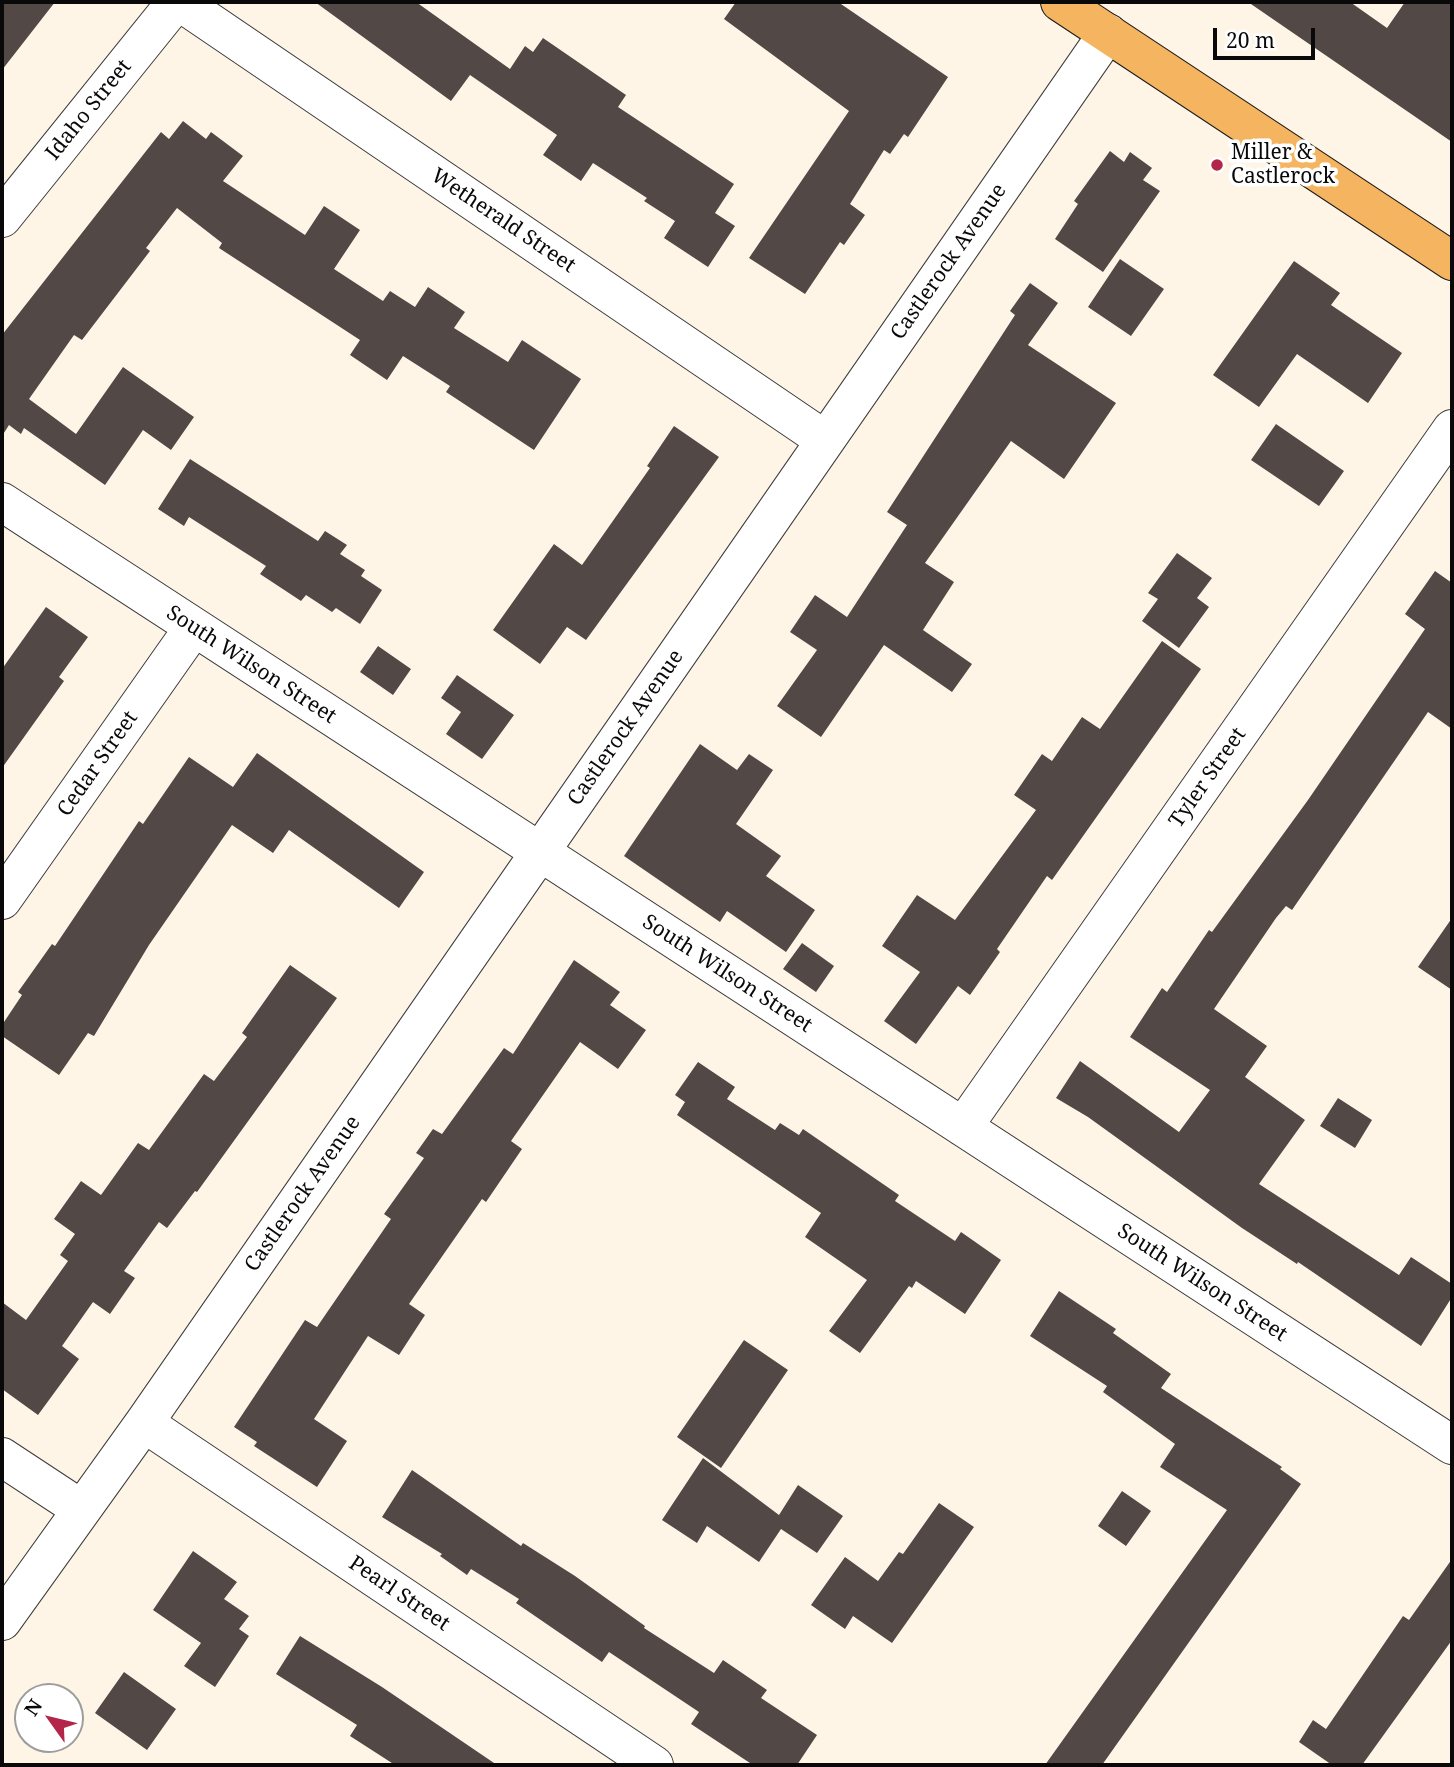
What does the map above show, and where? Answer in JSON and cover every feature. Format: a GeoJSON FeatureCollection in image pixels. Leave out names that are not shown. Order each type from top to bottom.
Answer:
{"type":"FeatureCollection","features":[{"type":"Feature","properties":{"kind":"main road"},"geometry":{"type":"LineString","coordinates":[[1060,2],[1452,261]]}},
{"type":"Feature","properties":{"kind":"street","name":"Idaho Street"},"geometry":{"type":"LineString","coordinates":[[2,218],[178,2]]}},
{"type":"Feature","properties":{"kind":"street","name":"Wetherald Street"},"geometry":{"type":"LineString","coordinates":[[178,2],[825,440]]}},
{"type":"Feature","properties":{"kind":"street","name":"Castlerock Avenue"},"geometry":{"type":"LineString","coordinates":[[81,1509],[144,1423],[1108,33]]}},
{"type":"Feature","properties":{"kind":"street","name":"Tyler Street"},"geometry":{"type":"LineString","coordinates":[[963,1127],[1452,429]]}},
{"type":"Feature","properties":{"kind":"street","name":"South Wilson Street"},"geometry":{"type":"LineString","coordinates":[[2,502],[1452,1445]]}},
{"type":"Feature","properties":{"kind":"street","name":"Cedar Street"},"geometry":{"type":"LineString","coordinates":[[2,900],[194,627]]}},
{"type":"Feature","properties":{"kind":"street","name":"Pearl Street"},"geometry":{"type":"LineString","coordinates":[[144,1423],[654,1765]]}},
{"type":"Feature","properties":{"kind":"street"},"geometry":{"type":"LineString","coordinates":[[2,1457],[81,1509],[2,1621]]}},
{"type":"Feature","properties":{"kind":"building"},"geometry":{"type":"Polygon","coordinates":[[[2,2],[55,2],[2,70],[2,2]]]}},
{"type":"Feature","properties":{"kind":"building"},"geometry":{"type":"Polygon","coordinates":[[[315,2],[416,2],[510,69],[525,46],[533,52],[543,38],[626,95],[618,107],[734,184],[715,213],[735,226],[708,267],[664,238],[675,221],[644,201],[647,198],[593,163],[581,181],[543,155],[557,135],[470,75],[451,101],[315,2]]]}},
{"type":"Feature","properties":{"kind":"building"},"geometry":{"type":"Polygon","coordinates":[[[736,2],[838,2],[948,77],[908,137],[904,134],[890,154],[884,150],[850,204],[865,215],[844,245],[840,242],[805,294],[749,258],[849,111],[724,19],[736,2]]]}},
{"type":"Feature","properties":{"kind":"building"},"geometry":{"type":"Polygon","coordinates":[[[1248,2],[1350,2],[1387,28],[1405,2],[1452,2],[1452,142],[1248,2]]]}},
{"type":"Feature","properties":{"kind":"building"},"geometry":{"type":"Polygon","coordinates":[[[183,121],[206,139],[211,132],[243,156],[223,181],[305,235],[324,206],[360,230],[334,269],[383,301],[390,291],[415,307],[428,287],[465,312],[454,328],[508,362],[522,340],[581,379],[534,450],[446,392],[450,386],[403,356],[387,380],[350,355],[360,340],[219,248],[222,243],[177,208],[146,248],[150,251],[82,340],[74,335],[29,399],[76,434],[123,367],[194,417],[171,450],[143,430],[105,485],[24,428],[21,434],[9,425],[2,436],[2,335],[161,132],[169,139],[183,121]]]}},
{"type":"Feature","properties":{"kind":"building"},"geometry":{"type":"Polygon","coordinates":[[[1110,151],[1124,162],[1130,152],[1152,168],[1143,180],[1160,191],[1103,272],[1055,239],[1078,204],[1074,201],[1110,151]]]}},
{"type":"Feature","properties":{"kind":"building"},"geometry":{"type":"Polygon","coordinates":[[[1120,259],[1164,289],[1131,336],[1088,307],[1120,259]]]}},
{"type":"Feature","properties":{"kind":"building"},"geometry":{"type":"Polygon","coordinates":[[[1294,261],[1340,293],[1331,305],[1402,353],[1368,403],[1297,354],[1259,407],[1213,375],[1294,261]]]}},
{"type":"Feature","properties":{"kind":"building"},"geometry":{"type":"Polygon","coordinates":[[[1030,283],[1058,303],[1028,345],[1116,403],[1064,479],[1011,441],[925,563],[954,582],[923,630],[972,664],[952,692],[884,645],[821,737],[777,706],[817,650],[790,632],[815,595],[847,617],[907,525],[887,512],[1015,315],[1010,311],[1030,283]]]}},
{"type":"Feature","properties":{"kind":"building"},"geometry":{"type":"Polygon","coordinates":[[[1276,424],[1344,471],[1319,506],[1251,460],[1276,424]]]}},
{"type":"Feature","properties":{"kind":"building"},"geometry":{"type":"Polygon","coordinates":[[[674,426],[719,457],[586,640],[567,627],[540,664],[493,630],[554,544],[582,565],[650,468],[647,466],[674,426]]]}},
{"type":"Feature","properties":{"kind":"building"},"geometry":{"type":"Polygon","coordinates":[[[190,459],[318,541],[325,531],[347,545],[340,554],[365,570],[361,576],[382,590],[360,624],[336,608],[332,612],[306,595],[301,601],[260,574],[266,566],[189,517],[184,526],[158,509],[190,459]]]}},
{"type":"Feature","properties":{"kind":"building"},"geometry":{"type":"Polygon","coordinates":[[[1177,553],[1212,578],[1197,598],[1209,607],[1179,648],[1142,621],[1158,599],[1148,593],[1177,553]]]}},
{"type":"Feature","properties":{"kind":"building"},"geometry":{"type":"Polygon","coordinates":[[[1435,571],[1452,583],[1452,729],[1428,712],[1292,910],[1286,906],[1276,918],[1214,1009],[1267,1046],[1245,1077],[1305,1120],[1259,1184],[1399,1275],[1411,1257],[1452,1284],[1452,1297],[1421,1346],[1298,1262],[1297,1264],[1242,1228],[1088,1117],[1056,1098],[1080,1061],[1179,1132],[1210,1090],[1130,1037],[1162,988],[1167,992],[1209,930],[1212,932],[1308,800],[1425,629],[1405,614],[1435,571]]]}},
{"type":"Feature","properties":{"kind":"building"},"geometry":{"type":"Polygon","coordinates":[[[46,607],[88,637],[59,677],[64,681],[2,768],[2,669],[46,607]]]}},
{"type":"Feature","properties":{"kind":"building"},"geometry":{"type":"Polygon","coordinates":[[[1162,641],[1201,669],[1052,880],[1047,876],[997,949],[1000,952],[970,995],[958,986],[916,1044],[884,1021],[920,972],[882,946],[917,895],[955,920],[1036,810],[1014,795],[1042,754],[1052,761],[1082,717],[1100,729],[1162,641]]]}},
{"type":"Feature","properties":{"kind":"building"},"geometry":{"type":"Polygon","coordinates":[[[378,646],[411,669],[393,695],[360,672],[378,646]]]}},
{"type":"Feature","properties":{"kind":"building"},"geometry":{"type":"Polygon","coordinates":[[[457,675],[514,715],[482,759],[446,734],[461,712],[441,698],[457,675]]]}},
{"type":"Feature","properties":{"kind":"building"},"geometry":{"type":"Polygon","coordinates":[[[700,744],[737,770],[749,754],[773,770],[736,824],[781,856],[766,876],[815,910],[786,952],[727,911],[720,922],[624,856],[700,744]]]}},
{"type":"Feature","properties":{"kind":"building"},"geometry":{"type":"Polygon","coordinates":[[[257,753],[424,872],[399,908],[289,830],[273,853],[232,825],[149,945],[94,1036],[88,1033],[59,1075],[2,1036],[2,1025],[22,995],[18,992],[52,944],[55,946],[139,821],[143,824],[189,757],[233,787],[257,753]]]}},
{"type":"Feature","properties":{"kind":"building"},"geometry":{"type":"Polygon","coordinates":[[[1452,918],[1452,990],[1418,967],[1452,918]]]}},
{"type":"Feature","properties":{"kind":"building"},"geometry":{"type":"Polygon","coordinates":[[[802,943],[834,966],[816,992],[783,969],[802,943]]]}},
{"type":"Feature","properties":{"kind":"building"},"geometry":{"type":"Polygon","coordinates":[[[574,960],[620,992],[610,1005],[646,1030],[618,1069],[580,1042],[511,1141],[522,1149],[486,1202],[482,1199],[409,1304],[425,1315],[399,1355],[368,1336],[314,1419],[347,1441],[317,1487],[254,1446],[257,1442],[234,1427],[305,1320],[317,1327],[391,1219],[384,1214],[424,1158],[416,1153],[433,1129],[442,1134],[504,1048],[513,1054],[574,960]]]}},
{"type":"Feature","properties":{"kind":"building"},"geometry":{"type":"Polygon","coordinates":[[[290,965],[337,998],[197,1192],[195,1191],[167,1228],[159,1222],[124,1271],[135,1278],[110,1314],[93,1302],[62,1346],[79,1359],[38,1415],[2,1389],[2,1302],[26,1320],[68,1261],[60,1255],[75,1234],[54,1219],[81,1181],[101,1195],[138,1143],[149,1150],[204,1074],[214,1081],[247,1037],[242,1033],[290,965]]]}},
{"type":"Feature","properties":{"kind":"building"},"geometry":{"type":"Polygon","coordinates":[[[698,1062],[735,1087],[727,1099],[775,1130],[780,1123],[799,1135],[803,1129],[899,1195],[895,1201],[955,1241],[961,1232],[1001,1260],[965,1314],[916,1281],[912,1288],[909,1286],[860,1353],[829,1331],[867,1280],[805,1237],[821,1213],[677,1115],[685,1102],[675,1095],[698,1062]]]}},
{"type":"Feature","properties":{"kind":"building"},"geometry":{"type":"Polygon","coordinates":[[[1338,1098],[1372,1120],[1355,1148],[1320,1126],[1338,1098]]]}},
{"type":"Feature","properties":{"kind":"building"},"geometry":{"type":"Polygon","coordinates":[[[1059,1291],[1116,1329],[1113,1333],[1171,1374],[1161,1388],[1282,1467],[1280,1469],[1301,1484],[1102,1765],[1045,1765],[1227,1510],[1160,1467],[1175,1444],[1103,1392],[1107,1386],[1030,1336],[1059,1291]]]}},
{"type":"Feature","properties":{"kind":"building"},"geometry":{"type":"Polygon","coordinates":[[[744,1340],[788,1370],[721,1468],[677,1437],[744,1340]]]}},
{"type":"Feature","properties":{"kind":"building"},"geometry":{"type":"Polygon","coordinates":[[[703,1458],[779,1515],[798,1485],[843,1516],[817,1553],[781,1529],[759,1562],[707,1526],[697,1543],[662,1520],[703,1458]]]}},
{"type":"Feature","properties":{"kind":"building"},"geometry":{"type":"Polygon","coordinates":[[[412,1470],[521,1546],[523,1543],[575,1576],[645,1626],[644,1628],[714,1673],[723,1660],[767,1690],[761,1698],[817,1735],[797,1765],[753,1765],[691,1724],[699,1712],[609,1652],[602,1662],[516,1603],[519,1599],[471,1569],[467,1575],[440,1556],[442,1554],[382,1517],[412,1470]]]}},
{"type":"Feature","properties":{"kind":"building"},"geometry":{"type":"Polygon","coordinates":[[[1122,1491],[1151,1511],[1126,1546],[1098,1526],[1122,1491]]]}},
{"type":"Feature","properties":{"kind":"building"},"geometry":{"type":"Polygon","coordinates":[[[939,1503],[974,1527],[892,1643],[853,1616],[845,1629],[811,1605],[845,1557],[878,1581],[899,1552],[903,1554],[939,1503]]]}},
{"type":"Feature","properties":{"kind":"building"},"geometry":{"type":"Polygon","coordinates":[[[193,1551],[237,1582],[224,1599],[249,1616],[239,1629],[249,1636],[215,1687],[184,1666],[201,1643],[153,1610],[193,1551]]]}},
{"type":"Feature","properties":{"kind":"building"},"geometry":{"type":"Polygon","coordinates":[[[1452,1559],[1452,1640],[1362,1765],[1332,1765],[1299,1742],[1313,1720],[1326,1729],[1403,1616],[1409,1620],[1452,1559]]]}},
{"type":"Feature","properties":{"kind":"building"},"geometry":{"type":"Polygon","coordinates":[[[300,1636],[382,1687],[497,1765],[395,1765],[350,1736],[357,1725],[276,1674],[300,1636]]]}},
{"type":"Feature","properties":{"kind":"building"},"geometry":{"type":"Polygon","coordinates":[[[124,1672],[176,1709],[147,1750],[95,1713],[124,1672]]]}},
{"type":"Feature","properties":{"kind":"place","name":"Miller & Castlerock"},"geometry":{"type":"Point","coordinates":[1217,165]}}]}
